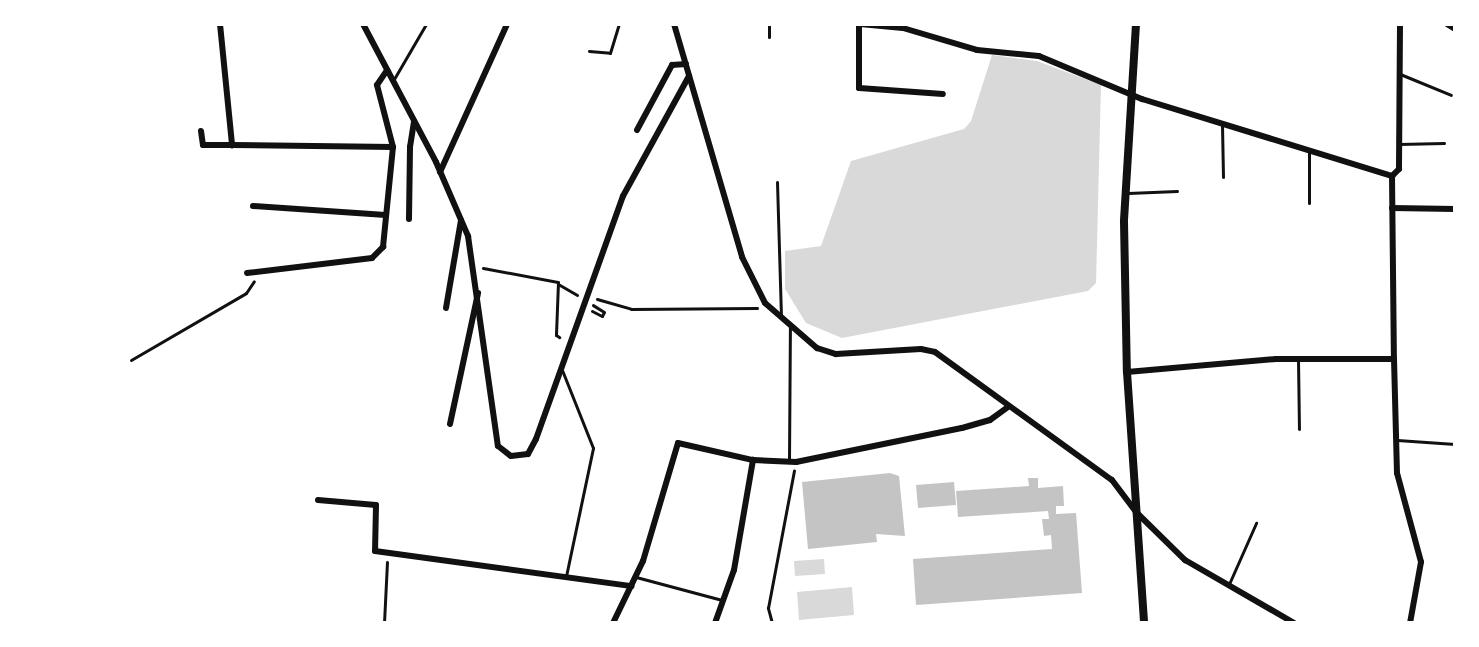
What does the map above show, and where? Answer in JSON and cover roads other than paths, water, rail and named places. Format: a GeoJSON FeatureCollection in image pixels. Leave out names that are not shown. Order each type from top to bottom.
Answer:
{"type":"FeatureCollection","features":[{"type":"Feature","properties":{"kind":"street"},"geometry":{"type":"LineString","coordinates":[[220,24],[232,145]]}},
{"type":"Feature","properties":{"kind":"street"},"geometry":{"type":"LineString","coordinates":[[363,24],[440,172],[468,236],[479,292],[498,446],[511,456],[528,454],[536,439],[560,364],[623,196],[689,76]]}},
{"type":"Feature","properties":{"kind":"street"},"geometry":{"type":"LineString","coordinates":[[440,172],[507,24]]}},
{"type":"Feature","properties":{"kind":"street"},"geometry":{"type":"LineString","coordinates":[[674,24],[742,257],[765,303],[817,348],[836,354],[921,349],[935,352],[1112,480],[1136,512],[1185,560],[1294,623]]}},
{"type":"Feature","properties":{"kind":"street"},"geometry":{"type":"LineString","coordinates":[[943,94],[859,88],[860,24],[903,26],[977,50],[1039,56],[1132,95],[1222,125],[1392,176]]}},
{"type":"Feature","properties":{"kind":"street"},"geometry":{"type":"LineString","coordinates":[[1136,24],[1126,193],[1127,372],[1144,623]]}},
{"type":"Feature","properties":{"kind":"street"},"geometry":{"type":"LineString","coordinates":[[1400,24],[1399,169],[1392,176],[1394,359],[1397,473],[1420,562],[1410,623]]}},
{"type":"Feature","properties":{"kind":"street"},"geometry":{"type":"LineString","coordinates":[[1447,24],[1455,29]]}},
{"type":"Feature","properties":{"kind":"street"},"geometry":{"type":"LineString","coordinates":[[637,130],[672,65],[686,64]]}},
{"type":"Feature","properties":{"kind":"street"},"geometry":{"type":"LineString","coordinates":[[247,273],[372,258],[382,247],[393,147],[377,85],[387,70]]}},
{"type":"Feature","properties":{"kind":"street"},"geometry":{"type":"LineString","coordinates":[[409,219],[410,147],[414,120]]}},
{"type":"Feature","properties":{"kind":"street"},"geometry":{"type":"LineString","coordinates":[[201,131],[203,145],[393,147]]}},
{"type":"Feature","properties":{"kind":"street"},"geometry":{"type":"LineString","coordinates":[[253,206],[386,214]]}},
{"type":"Feature","properties":{"kind":"street"},"geometry":{"type":"LineString","coordinates":[[1392,208],[1455,209]]}},
{"type":"Feature","properties":{"kind":"street"},"geometry":{"type":"LineString","coordinates":[[446,308],[461,219]]}},
{"type":"Feature","properties":{"kind":"street"},"geometry":{"type":"LineString","coordinates":[[450,424],[479,292]]}},
{"type":"Feature","properties":{"kind":"street"},"geometry":{"type":"LineString","coordinates":[[1127,372],[1298,359],[1394,359]]}},
{"type":"Feature","properties":{"kind":"street"},"geometry":{"type":"LineString","coordinates":[[613,623],[636,578],[678,443],[753,460],[793,462],[962,428],[990,420],[1008,406]]}},
{"type":"Feature","properties":{"kind":"street"},"geometry":{"type":"LineString","coordinates":[[715,623],[734,570],[753,460]]}},
{"type":"Feature","properties":{"kind":"street"},"geometry":{"type":"LineString","coordinates":[[318,500],[376,505],[375,551],[632,586]]}},
{"type":"Feature","properties":{"kind":"lane"},"geometry":{"type":"LineString","coordinates":[[393,80],[426,24]]}},
{"type":"Feature","properties":{"kind":"lane"},"geometry":{"type":"LineString","coordinates":[[769,24],[770,37]]}},
{"type":"Feature","properties":{"kind":"lane"},"geometry":{"type":"LineString","coordinates":[[1398,74],[1451,95]]}},
{"type":"Feature","properties":{"kind":"lane"},"geometry":{"type":"LineString","coordinates":[[1222,125],[1223,177]]}},
{"type":"Feature","properties":{"kind":"lane"},"geometry":{"type":"LineString","coordinates":[[1399,144],[1444,143]]}},
{"type":"Feature","properties":{"kind":"lane"},"geometry":{"type":"LineString","coordinates":[[1309,151],[1309,203]]}},
{"type":"Feature","properties":{"kind":"lane"},"geometry":{"type":"LineString","coordinates":[[777,182],[781,318]]}},
{"type":"Feature","properties":{"kind":"lane"},"geometry":{"type":"LineString","coordinates":[[1126,193],[1177,191]]}},
{"type":"Feature","properties":{"kind":"lane"},"geometry":{"type":"LineString","coordinates":[[790,327],[793,462]]}},
{"type":"Feature","properties":{"kind":"lane"},"geometry":{"type":"LineString","coordinates":[[1298,359],[1299,429]]}},
{"type":"Feature","properties":{"kind":"lane"},"geometry":{"type":"LineString","coordinates":[[560,364],[593,448],[566,578]]}},
{"type":"Feature","properties":{"kind":"lane"},"geometry":{"type":"LineString","coordinates":[[1396,440],[1455,444]]}},
{"type":"Feature","properties":{"kind":"lane"},"geometry":{"type":"LineString","coordinates":[[1228,584],[1256,523]]}},
{"type":"Feature","properties":{"kind":"lane"},"geometry":{"type":"LineString","coordinates":[[636,578],[724,600]]}}]}
